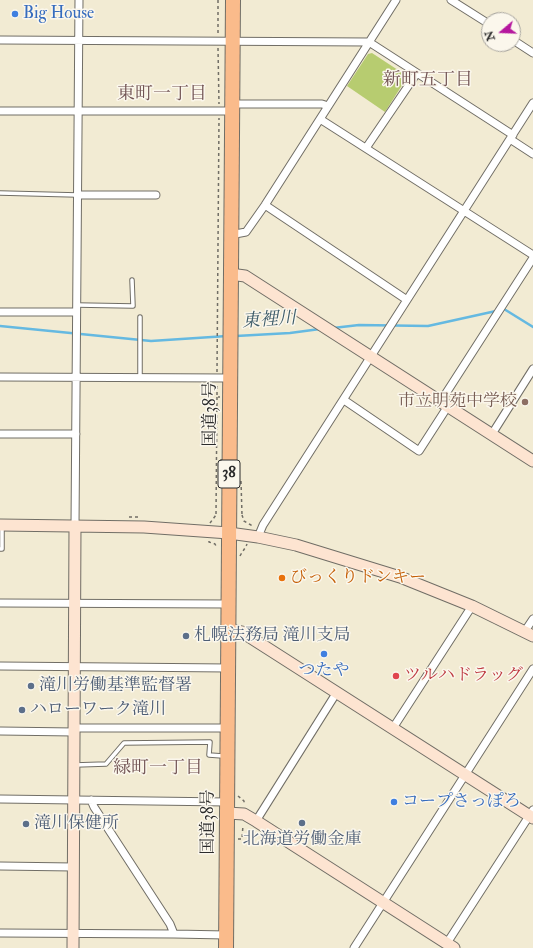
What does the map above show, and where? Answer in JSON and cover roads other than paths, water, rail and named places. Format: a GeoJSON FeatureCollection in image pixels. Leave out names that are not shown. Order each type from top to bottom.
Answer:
{"type":"FeatureCollection","features":[{"type":"Feature","properties":{"kind":"highway","name":"国道38号"},"geometry":{"type":"LineString","coordinates":[[226,942],[229,514],[223,378],[230,274],[230,235],[225,42],[233,0]]}},
{"type":"Feature","properties":{"kind":"street"},"geometry":{"type":"LineString","coordinates":[[73,948],[79,0]]}},
{"type":"Feature","properties":{"kind":"street"},"geometry":{"type":"LineString","coordinates":[[230,235],[246,232],[396,0]]}},
{"type":"Feature","properties":{"kind":"street"},"geometry":{"type":"LineString","coordinates":[[451,0],[481,19]]}},
{"type":"Feature","properties":{"kind":"street"},"geometry":{"type":"LineString","coordinates":[[0,40],[369,42],[511,137],[533,154]]}},
{"type":"Feature","properties":{"kind":"street"},"geometry":{"type":"LineString","coordinates":[[521,45],[533,52]]}},
{"type":"Feature","properties":{"kind":"street"},"geometry":{"type":"LineString","coordinates":[[366,148],[417,73]]}},
{"type":"Feature","properties":{"kind":"street"},"geometry":{"type":"LineString","coordinates":[[258,538],[263,525],[533,103]]}},
{"type":"Feature","properties":{"kind":"street"},"geometry":{"type":"LineString","coordinates":[[0,111],[78,112],[227,109],[322,104],[328,106]]}},
{"type":"Feature","properties":{"kind":"street"},"geometry":{"type":"LineString","coordinates":[[320,119],[464,210],[533,256],[444,404],[419,451],[344,400]]}},
{"type":"Feature","properties":{"kind":"street"},"geometry":{"type":"LineString","coordinates":[[77,194],[156,195]]}},
{"type":"Feature","properties":{"kind":"street"},"geometry":{"type":"LineString","coordinates":[[264,205],[407,300]]}},
{"type":"Feature","properties":{"kind":"street"},"geometry":{"type":"LineString","coordinates":[[230,274],[245,276],[533,461]]}},
{"type":"Feature","properties":{"kind":"street"},"geometry":{"type":"LineString","coordinates":[[0,312],[76,309]]}},
{"type":"Feature","properties":{"kind":"street"},"geometry":{"type":"LineString","coordinates":[[492,434],[533,369]]}},
{"type":"Feature","properties":{"kind":"street"},"geometry":{"type":"LineString","coordinates":[[0,377],[223,378]]}},
{"type":"Feature","properties":{"kind":"street"},"geometry":{"type":"LineString","coordinates":[[0,434],[76,434]]}},
{"type":"Feature","properties":{"kind":"street"},"geometry":{"type":"LineString","coordinates":[[1,525],[144,526],[229,533],[258,538],[296,545],[400,577],[472,606],[529,634],[533,619]]}},
{"type":"Feature","properties":{"kind":"street"},"geometry":{"type":"LineString","coordinates":[[0,603],[228,604]]}},
{"type":"Feature","properties":{"kind":"street"},"geometry":{"type":"LineString","coordinates":[[393,728],[472,606]]}},
{"type":"Feature","properties":{"kind":"street"},"geometry":{"type":"LineString","coordinates":[[0,799],[91,800],[227,808],[244,814],[256,821],[450,946],[532,814],[465,774],[242,632],[228,629]]}},
{"type":"Feature","properties":{"kind":"street"},"geometry":{"type":"LineString","coordinates":[[0,666],[228,668]]}},
{"type":"Feature","properties":{"kind":"street"},"geometry":{"type":"LineString","coordinates":[[354,948],[533,669]]}},
{"type":"Feature","properties":{"kind":"street"},"geometry":{"type":"LineString","coordinates":[[256,821],[337,692]]}},
{"type":"Feature","properties":{"kind":"street"},"geometry":{"type":"LineString","coordinates":[[0,731],[228,728]]}},
{"type":"Feature","properties":{"kind":"street"},"geometry":{"type":"LineString","coordinates":[[91,800],[94,807],[170,924],[174,934]]}},
{"type":"Feature","properties":{"kind":"street"},"geometry":{"type":"LineString","coordinates":[[0,866],[73,867]]}},
{"type":"Feature","properties":{"kind":"street"},"geometry":{"type":"LineString","coordinates":[[0,933],[174,934],[226,942]]}},
{"type":"Feature","properties":{"kind":"lane"},"geometry":{"type":"LineString","coordinates":[[0,193],[77,194]]}},
{"type":"Feature","properties":{"kind":"lane"},"geometry":{"type":"LineString","coordinates":[[76,309],[133,306],[132,280]]}},
{"type":"Feature","properties":{"kind":"lane"},"geometry":{"type":"LineString","coordinates":[[140,317],[140,378]]}},
{"type":"Feature","properties":{"kind":"lane"},"geometry":{"type":"LineString","coordinates":[[0,548],[2,548],[1,525]]}},
{"type":"Feature","properties":{"kind":"lane"},"geometry":{"type":"LineString","coordinates":[[74,765],[106,764],[124,743],[210,742],[209,755],[228,756]]}},
{"type":"Feature","properties":{"kind":"waterway","name":"東裡川"},"geometry":{"type":"LineString","coordinates":[[501,310],[504,309],[533,327]]}},
{"type":"Feature","properties":{"kind":"waterway","name":"東裡川"},"geometry":{"type":"LineString","coordinates":[[333,328],[359,325],[428,326],[496,311]]}},
{"type":"Feature","properties":{"kind":"waterway","name":"東裡川"},"geometry":{"type":"LineString","coordinates":[[0,326],[151,341],[227,336]]}},
{"type":"Feature","properties":{"kind":"waterway","name":"東裡川"},"geometry":{"type":"LineString","coordinates":[[236,336],[290,333],[320,329]]}},
{"type":"Feature","properties":{"kind":"place","name":"Big House"},"geometry":{"type":"Point","coordinates":[15,14]}},
{"type":"Feature","properties":{"kind":"place","name":"市立明苑中学校"},"geometry":{"type":"Point","coordinates":[525,402]}},
{"type":"Feature","properties":{"kind":"place","name":"びっくりドンキー"},"geometry":{"type":"Point","coordinates":[282,578]}},
{"type":"Feature","properties":{"kind":"place","name":"札幌法務局 滝川支局"},"geometry":{"type":"Point","coordinates":[186,636]}},
{"type":"Feature","properties":{"kind":"place","name":"つたや"},"geometry":{"type":"Point","coordinates":[324,654]}},
{"type":"Feature","properties":{"kind":"place","name":"ツルハドラッグ"},"geometry":{"type":"Point","coordinates":[396,676]}},
{"type":"Feature","properties":{"kind":"place","name":"滝川労働基準監督署"},"geometry":{"type":"Point","coordinates":[31,686]}},
{"type":"Feature","properties":{"kind":"place","name":"ハローワーク滝川"},"geometry":{"type":"Point","coordinates":[22,710]}},
{"type":"Feature","properties":{"kind":"place","name":"コープさっぽろ"},"geometry":{"type":"Point","coordinates":[394,802]}},
{"type":"Feature","properties":{"kind":"place","name":"北海道労働金庫"},"geometry":{"type":"Point","coordinates":[302,823]}},
{"type":"Feature","properties":{"kind":"place","name":"滝川保健所"},"geometry":{"type":"Point","coordinates":[26,824]}},
{"type":"Feature","properties":{"kind":"district","name":"新町五丁目"},"geometry":{"type":"Point","coordinates":[428,81]}},
{"type":"Feature","properties":{"kind":"district","name":"東町一丁目"},"geometry":{"type":"Point","coordinates":[162,95]}},
{"type":"Feature","properties":{"kind":"district","name":"緑町一丁目"},"geometry":{"type":"Point","coordinates":[158,769]}}]}
